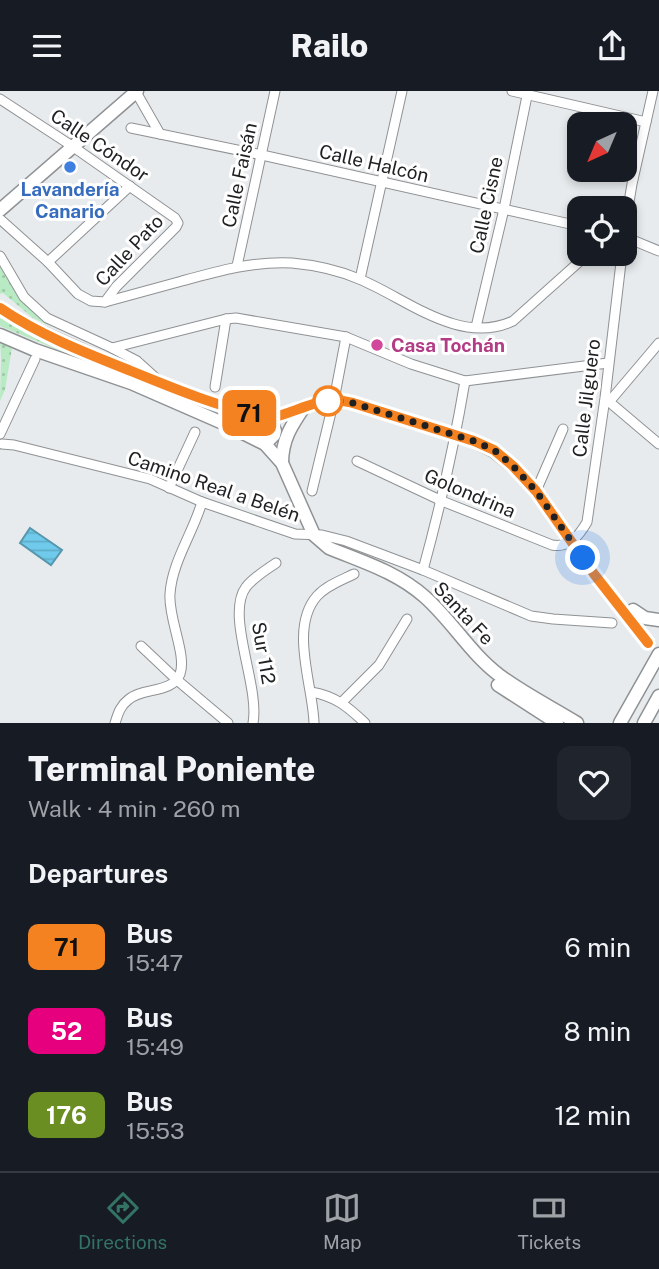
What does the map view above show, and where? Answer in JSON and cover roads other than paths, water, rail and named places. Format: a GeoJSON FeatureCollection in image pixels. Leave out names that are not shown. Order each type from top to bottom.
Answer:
{"type":"FeatureCollection","features":[{"type":"Feature","properties":{"kind":"main road"},"geometry":{"type":"LineString","coordinates":[[0,210],[137,92]]}},
{"type":"Feature","properties":{"kind":"main road"},"geometry":{"type":"LineString","coordinates":[[0,308],[35,329],[211,403],[270,418],[334,400],[353,403],[494,450],[536,491],[594,574],[654,643]]}},
{"type":"Feature","properties":{"kind":"main road"},"geometry":{"type":"LineString","coordinates":[[0,335],[131,383],[265,444],[282,463],[314,535]]}},
{"type":"Feature","properties":{"kind":"main road"},"geometry":{"type":"LineString","coordinates":[[282,463],[286,436],[304,407]]}},
{"type":"Feature","properties":{"kind":"main road"},"geometry":{"type":"LineString","coordinates":[[265,444],[275,431],[270,418]]}},
{"type":"Feature","properties":{"kind":"main road","name":"Santa Fe"},"geometry":{"type":"LineString","coordinates":[[314,535],[329,548],[372,564],[407,583],[434,606],[498,675],[577,723]]}},
{"type":"Feature","properties":{"kind":"main road"},"geometry":{"type":"LineString","coordinates":[[572,541],[589,557],[633,610],[654,643]]}},
{"type":"Feature","properties":{"kind":"main road"},"geometry":{"type":"LineString","coordinates":[[633,610],[645,618],[659,619]]}},
{"type":"Feature","properties":{"kind":"main road"},"geometry":{"type":"LineString","coordinates":[[473,651],[488,675],[498,685],[556,723]]}},
{"type":"Feature","properties":{"kind":"main road"},"geometry":{"type":"LineString","coordinates":[[620,723],[659,654]]}},
{"type":"Feature","properties":{"kind":"main road"},"geometry":{"type":"LineString","coordinates":[[644,723],[659,696]]}},
{"type":"Feature","properties":{"kind":"street","name":"Calle Faisán"},"geometry":{"type":"LineString","coordinates":[[237,266],[275,91]]}},
{"type":"Feature","properties":{"kind":"street"},"geometry":{"type":"LineString","coordinates":[[360,279],[402,91]]}},
{"type":"Feature","properties":{"kind":"street"},"geometry":{"type":"LineString","coordinates":[[512,91],[646,122]]}},
{"type":"Feature","properties":{"kind":"street"},"geometry":{"type":"LineString","coordinates":[[630,196],[653,91]]}},
{"type":"Feature","properties":{"kind":"street"},"geometry":{"type":"LineString","coordinates":[[137,92],[160,134]]}},
{"type":"Feature","properties":{"kind":"street","name":"Calle Cisne"},"geometry":{"type":"LineString","coordinates":[[476,327],[528,93]]}},
{"type":"Feature","properties":{"kind":"street","name":"Calle Cóndor"},"geometry":{"type":"LineString","coordinates":[[0,99],[130,186],[175,218],[178,223]]}},
{"type":"Feature","properties":{"kind":"street","name":"Calle Halcón"},"geometry":{"type":"LineString","coordinates":[[131,128],[567,223]]}},
{"type":"Feature","properties":{"kind":"street"},"geometry":{"type":"LineString","coordinates":[[48,262],[130,186]]}},
{"type":"Feature","properties":{"kind":"street"},"geometry":{"type":"LineString","coordinates":[[0,219],[78,293],[91,301],[105,302],[237,266],[291,263],[336,271],[360,279],[426,315],[476,327],[503,325],[513,321],[575,266]]}},
{"type":"Feature","properties":{"kind":"street","name":"Calle Pato"},"geometry":{"type":"LineString","coordinates":[[105,302],[116,287],[178,223]]}},
{"type":"Feature","properties":{"kind":"street"},"geometry":{"type":"LineString","coordinates":[[637,242],[659,251]]}},
{"type":"Feature","properties":{"kind":"street"},"geometry":{"type":"LineString","coordinates":[[0,256],[24,297],[47,318],[137,361],[161,384]]}},
{"type":"Feature","properties":{"kind":"street","name":"Calle Jilguero"},"geometry":{"type":"LineString","coordinates":[[572,541],[582,532],[587,522],[607,400],[608,363],[620,266]]}},
{"type":"Feature","properties":{"kind":"street"},"geometry":{"type":"LineString","coordinates":[[112,348],[226,319],[249,320],[346,337],[411,364],[465,381],[608,363]]}},
{"type":"Feature","properties":{"kind":"street"},"geometry":{"type":"LineString","coordinates":[[215,387],[226,319]]}},
{"type":"Feature","properties":{"kind":"street"},"geometry":{"type":"LineString","coordinates":[[312,491],[346,337]]}},
{"type":"Feature","properties":{"kind":"street"},"geometry":{"type":"LineString","coordinates":[[659,343],[607,400],[659,444]]}},
{"type":"Feature","properties":{"kind":"street"},"geometry":{"type":"LineString","coordinates":[[1,440],[34,359]]}},
{"type":"Feature","properties":{"kind":"street"},"geometry":{"type":"LineString","coordinates":[[423,571],[442,501],[465,381]]}},
{"type":"Feature","properties":{"kind":"street"},"geometry":{"type":"LineString","coordinates":[[536,491],[563,429]]}},
{"type":"Feature","properties":{"kind":"street"},"geometry":{"type":"LineString","coordinates":[[169,488],[195,432]]}},
{"type":"Feature","properties":{"kind":"street","name":"Camino Real a Belén"},"geometry":{"type":"LineString","coordinates":[[1,440],[150,479],[202,502],[295,534],[346,541],[531,616],[612,623]]}},
{"type":"Feature","properties":{"kind":"street","name":"Golondrina"},"geometry":{"type":"LineString","coordinates":[[357,461],[442,501],[552,545],[565,545],[572,541]]}},
{"type":"Feature","properties":{"kind":"street"},"geometry":{"type":"LineString","coordinates":[[115,723],[121,708],[132,696],[161,689],[177,680],[181,671],[182,661],[170,607],[172,577],[202,502]]}},
{"type":"Feature","properties":{"kind":"street","name":"Sur 112"},"geometry":{"type":"LineString","coordinates":[[253,723],[254,698],[239,607],[245,589],[262,572],[276,563]]}},
{"type":"Feature","properties":{"kind":"street"},"geometry":{"type":"LineString","coordinates":[[314,723],[304,639],[306,619],[318,595],[329,586],[354,574]]}},
{"type":"Feature","properties":{"kind":"street"},"geometry":{"type":"LineString","coordinates":[[342,702],[379,665],[407,619]]}},
{"type":"Feature","properties":{"kind":"street"},"geometry":{"type":"LineString","coordinates":[[141,646],[228,723]]}},
{"type":"Feature","properties":{"kind":"street"},"geometry":{"type":"LineString","coordinates":[[310,692],[325,694],[342,702],[365,723]]}},
{"type":"Feature","properties":{"kind":"water"},"geometry":{"type":"Polygon","coordinates":[[[30,528],[62,550],[51,565],[20,543],[30,528]]]}},
{"type":"Feature","properties":{"kind":"place","name":"Lavandería Canario"},"geometry":{"type":"Point","coordinates":[70,167]}},
{"type":"Feature","properties":{"kind":"place","name":"Casa Tochán"},"geometry":{"type":"Point","coordinates":[377,345]}}]}
